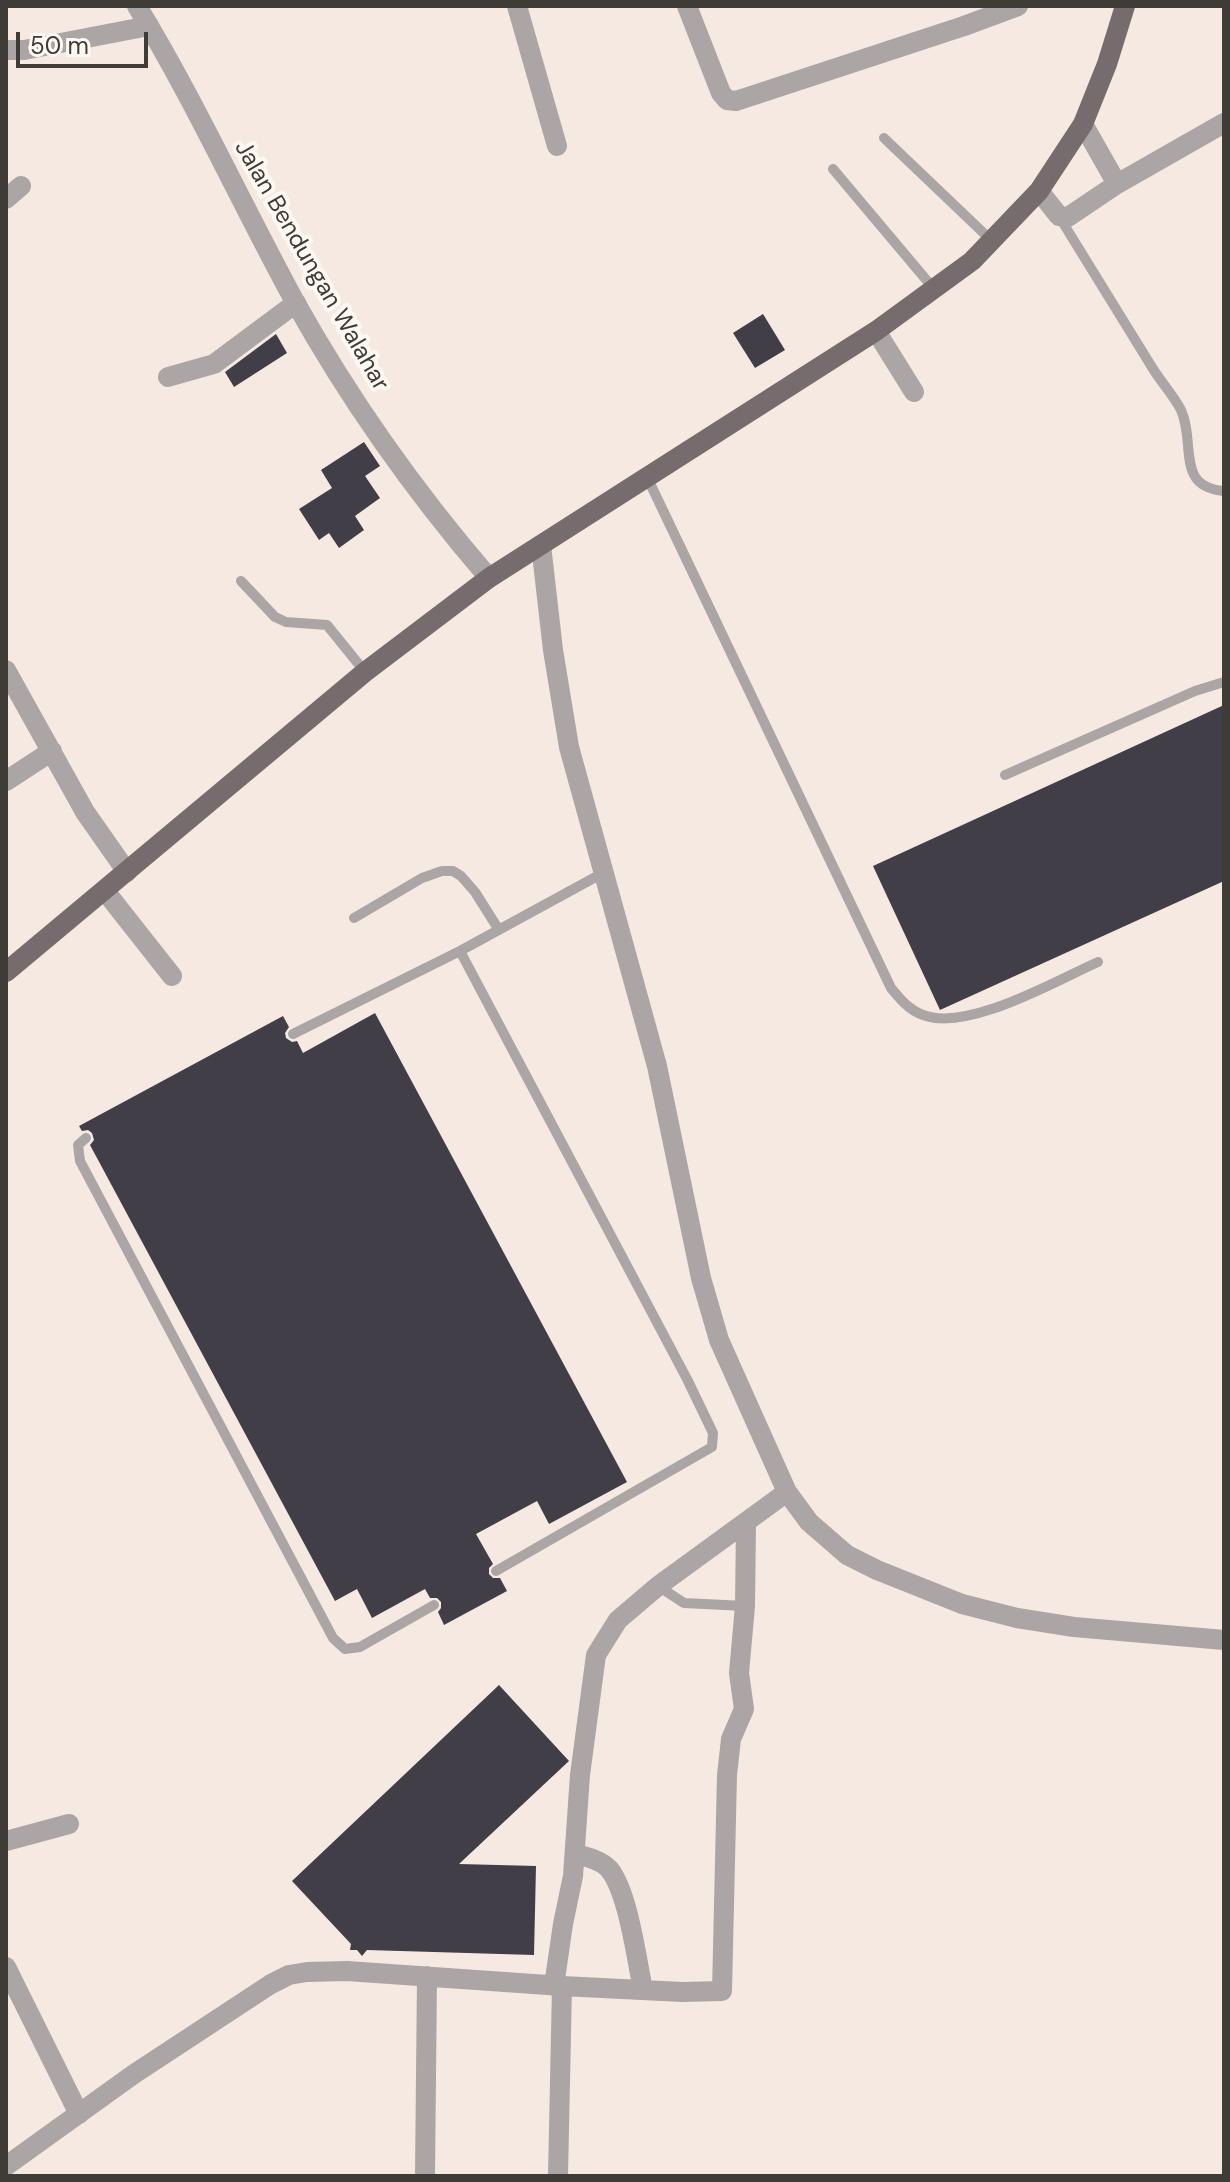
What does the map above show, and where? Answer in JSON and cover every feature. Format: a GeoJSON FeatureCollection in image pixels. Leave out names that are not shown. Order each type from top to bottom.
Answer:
{"type":"FeatureCollection","features":[{"type":"Feature","properties":{"kind":"main road"},"geometry":{"type":"LineString","coordinates":[[6,972],[365,672],[489,578],[876,331],[972,261],[1039,191],[1083,124],[1107,64],[1125,6]]}},
{"type":"Feature","properties":{"kind":"street","name":"Jalan Bendungan Walahar"},"geometry":{"type":"LineString","coordinates":[[137,6],[296,303],[384,444],[489,578]]}},
{"type":"Feature","properties":{"kind":"street"},"geometry":{"type":"LineString","coordinates":[[517,6],[557,146]]}},
{"type":"Feature","properties":{"kind":"street"},"geometry":{"type":"LineString","coordinates":[[687,6],[721,93],[727,100],[736,101],[1018,6]]}},
{"type":"Feature","properties":{"kind":"street"},"geometry":{"type":"LineString","coordinates":[[6,50],[24,50],[149,26]]}},
{"type":"Feature","properties":{"kind":"street"},"geometry":{"type":"LineString","coordinates":[[1039,191],[1059,216],[1068,217],[1117,184],[1224,123]]}},
{"type":"Feature","properties":{"kind":"street"},"geometry":{"type":"LineString","coordinates":[[1083,124],[1117,184]]}},
{"type":"Feature","properties":{"kind":"street"},"geometry":{"type":"LineString","coordinates":[[168,377],[214,364],[296,303]]}},
{"type":"Feature","properties":{"kind":"street"},"geometry":{"type":"LineString","coordinates":[[876,331],[914,392]]}},
{"type":"Feature","properties":{"kind":"street"},"geometry":{"type":"LineString","coordinates":[[541,545],[561,707],[569,747],[660,1078],[701,1278],[719,1340],[787,1492],[809,1522],[847,1555],[962,1604],[1017,1618],[1074,1627],[1224,1640]]}},
{"type":"Feature","properties":{"kind":"street"},"geometry":{"type":"LineString","coordinates":[[6,670],[85,812],[127,872]]}},
{"type":"Feature","properties":{"kind":"street"},"geometry":{"type":"LineString","coordinates":[[6,781],[52,751]]}},
{"type":"Feature","properties":{"kind":"street"},"geometry":{"type":"LineString","coordinates":[[105,891],[172,976]]}},
{"type":"Feature","properties":{"kind":"street"},"geometry":{"type":"LineString","coordinates":[[558,2176],[558,1986],[596,1655],[618,1620],[658,1586],[787,1492]]}},
{"type":"Feature","properties":{"kind":"street"},"geometry":{"type":"LineString","coordinates":[[6,2166],[134,2074],[289,1975],[347,1971],[558,1986],[722,1991],[727,1775],[731,1739],[744,1709],[739,1673],[745,1606],[746,1523]]}},
{"type":"Feature","properties":{"kind":"street"},"geometry":{"type":"LineString","coordinates":[[6,1841],[69,1824]]}},
{"type":"Feature","properties":{"kind":"street"},"geometry":{"type":"LineString","coordinates":[[575,1854],[602,1863],[614,1877],[627,1917],[643,1990]]}},
{"type":"Feature","properties":{"kind":"street"},"geometry":{"type":"LineString","coordinates":[[6,1967],[79,2114]]}},
{"type":"Feature","properties":{"kind":"street"},"geometry":{"type":"LineString","coordinates":[[425,2176],[427,1976]]}},
{"type":"Feature","properties":{"kind":"lane"},"geometry":{"type":"LineString","coordinates":[[884,138],[993,242]]}},
{"type":"Feature","properties":{"kind":"lane"},"geometry":{"type":"LineString","coordinates":[[833,169],[934,289]]}},
{"type":"Feature","properties":{"kind":"lane"},"geometry":{"type":"LineString","coordinates":[[1059,216],[1157,377],[1180,409],[1187,428],[1192,473],[1197,482],[1203,488],[1224,491]]}},
{"type":"Feature","properties":{"kind":"lane"},"geometry":{"type":"LineString","coordinates":[[647,477],[891,988],[905,1005],[922,1015],[944,1020],[969,1017],[1098,962]]}},
{"type":"Feature","properties":{"kind":"lane"},"geometry":{"type":"LineString","coordinates":[[241,581],[275,617],[286,622],[327,625],[365,672]]}},
{"type":"Feature","properties":{"kind":"lane"},"geometry":{"type":"LineString","coordinates":[[1005,775],[1195,691],[1224,682]]}},
{"type":"Feature","properties":{"kind":"lane"},"geometry":{"type":"LineString","coordinates":[[354,918],[422,878],[442,871],[453,871],[475,892],[499,930]]}},
{"type":"Feature","properties":{"kind":"lane"},"geometry":{"type":"LineString","coordinates":[[293,1034],[460,951],[603,873]]}},
{"type":"Feature","properties":{"kind":"lane"},"geometry":{"type":"LineString","coordinates":[[460,951],[713,1433],[712,1447],[496,1571]]}},
{"type":"Feature","properties":{"kind":"lane"},"geometry":{"type":"LineString","coordinates":[[86,1138],[78,1145],[80,1161],[333,1638],[345,1649],[360,1647],[434,1605]]}},
{"type":"Feature","properties":{"kind":"lane"},"geometry":{"type":"LineString","coordinates":[[658,1586],[684,1603],[745,1606]]}},
{"type":"Feature","properties":{"kind":"building"},"geometry":{"type":"Polygon","coordinates":[[[763,314],[785,350],[755,368],[733,333],[763,314]]]}},
{"type":"Feature","properties":{"kind":"building"},"geometry":{"type":"Polygon","coordinates":[[[276,334],[287,353],[234,387],[225,372],[276,334]]]}},
{"type":"Feature","properties":{"kind":"building"},"geometry":{"type":"Polygon","coordinates":[[[364,442],[380,466],[365,476],[380,498],[355,516],[364,530],[339,548],[329,533],[319,540],[299,509],[332,488],[321,470],[364,442]]]}},
{"type":"Feature","properties":{"kind":"building"},"geometry":{"type":"Polygon","coordinates":[[[1224,705],[1224,881],[940,1010],[873,866],[1224,705]]]}},
{"type":"Feature","properties":{"kind":"building"},"geometry":{"type":"Polygon","coordinates":[[[375,1013],[627,1482],[549,1524],[537,1501],[476,1534],[493,1564],[489,1574],[500,1578],[507,1591],[444,1625],[438,1612],[441,1602],[430,1598],[425,1589],[372,1618],[357,1589],[335,1601],[90,1145],[94,1140],[92,1133],[82,1131],[79,1126],[283,1016],[289,1027],[286,1038],[297,1041],[303,1053],[375,1013]]]}},
{"type":"Feature","properties":{"kind":"building"},"geometry":{"type":"Polygon","coordinates":[[[499,1685],[569,1761],[459,1864],[536,1866],[534,1955],[367,1950],[362,1956],[357,1950],[350,1950],[351,1944],[292,1881],[499,1685]]]}}]}
